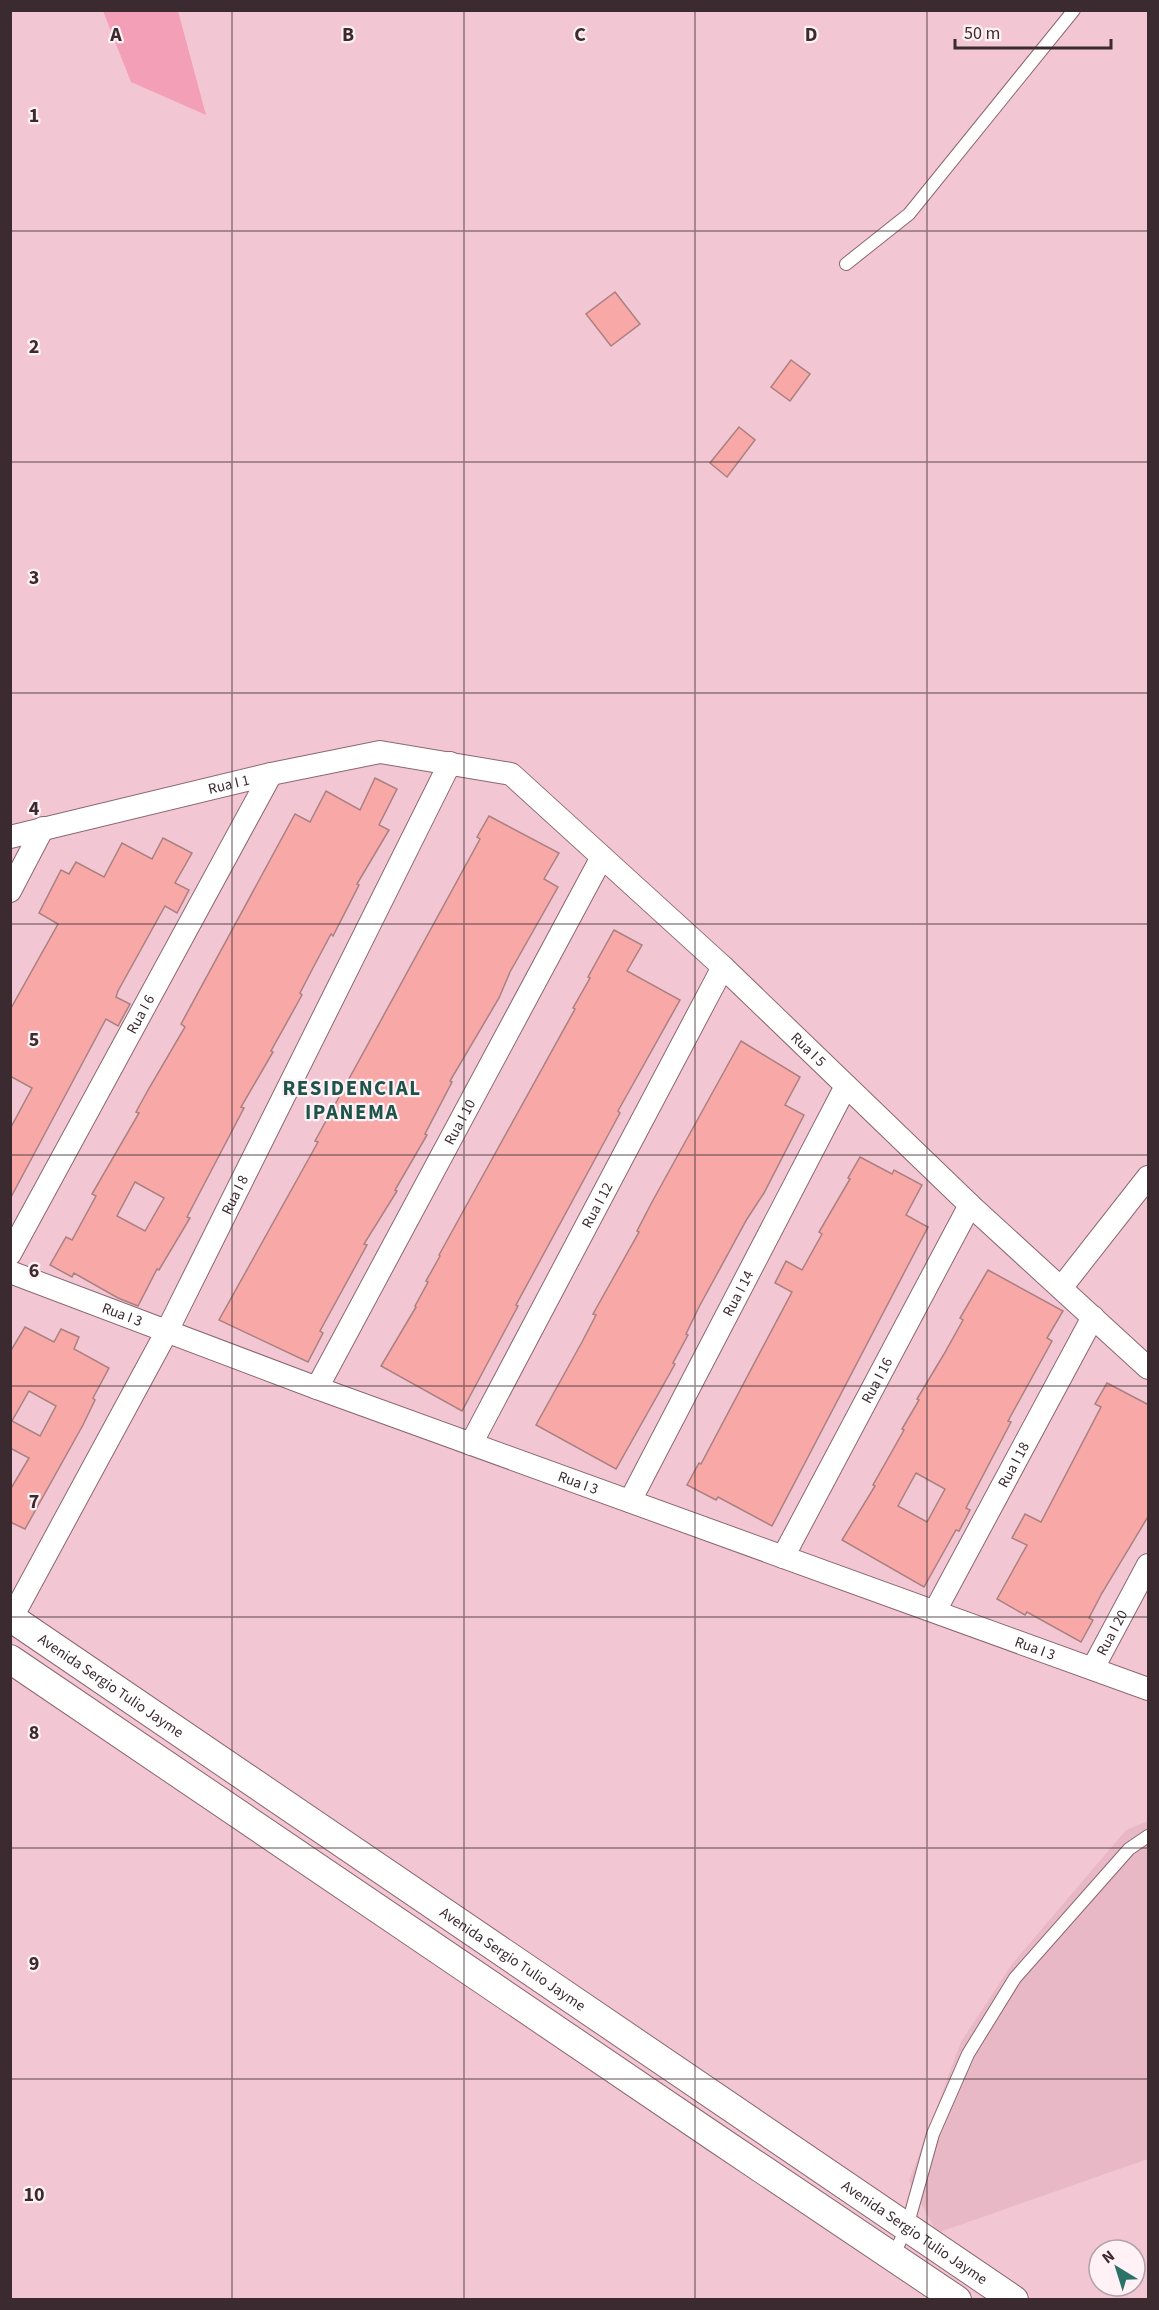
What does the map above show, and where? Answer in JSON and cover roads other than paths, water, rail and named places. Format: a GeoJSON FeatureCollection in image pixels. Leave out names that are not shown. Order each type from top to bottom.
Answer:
{"type":"FeatureCollection","features":[{"type":"Feature","properties":{"kind":"street","name":"Rua I 1"},"geometry":{"type":"LineString","coordinates":[[10,837],[271,774],[380,752],[450,763]]}},
{"type":"Feature","properties":{"kind":"street","name":"Rua I 5"},"geometry":{"type":"LineString","coordinates":[[450,763],[511,774],[723,967],[970,1204],[1149,1368]]}},
{"type":"Feature","properties":{"kind":"street","name":"Rua I 8"},"geometry":{"type":"LineString","coordinates":[[11,1619],[166,1333],[450,763]]}},
{"type":"Feature","properties":{"kind":"street","name":"Rua I 6"},"geometry":{"type":"LineString","coordinates":[[10,1254],[271,774]]}},
{"type":"Feature","properties":{"kind":"street"},"geometry":{"type":"LineString","coordinates":[[10,891],[43,828]]}},
{"type":"Feature","properties":{"kind":"street","name":"Rua I 10"},"geometry":{"type":"LineString","coordinates":[[317,1388],[602,857]]}},
{"type":"Feature","properties":{"kind":"street","name":"Rua I 12"},"geometry":{"type":"LineString","coordinates":[[471,1444],[723,967]]}},
{"type":"Feature","properties":{"kind":"street","name":"Rua I 14"},"geometry":{"type":"LineString","coordinates":[[630,1501],[846,1086]]}},
{"type":"Feature","properties":{"kind":"street"},"geometry":{"type":"LineString","coordinates":[[1061,1288],[1149,1177]]}},
{"type":"Feature","properties":{"kind":"street","name":"Rua I 16"},"geometry":{"type":"LineString","coordinates":[[783,1557],[970,1204]]}},
{"type":"Feature","properties":{"kind":"street","name":"Rua I 3"},"geometry":{"type":"LineString","coordinates":[[10,1272],[166,1333],[1149,1689]]}},
{"type":"Feature","properties":{"kind":"street","name":"Rua I 18"},"geometry":{"type":"LineString","coordinates":[[935,1611],[1093,1317]]}},
{"type":"Feature","properties":{"kind":"street","name":"Rua I 20"},"geometry":{"type":"LineString","coordinates":[[1093,1668],[1149,1565]]}},
{"type":"Feature","properties":{"kind":"street","name":"Avenida Sergio Tulio Jayme"},"geometry":{"type":"LineString","coordinates":[[11,1619],[1014,2300]]}},
{"type":"Feature","properties":{"kind":"street"},"geometry":{"type":"LineString","coordinates":[[10,1659],[957,2300]]}},
{"type":"Feature","properties":{"kind":"lane"},"geometry":{"type":"LineString","coordinates":[[846,264],[909,214],[1074,10]]}},
{"type":"Feature","properties":{"kind":"lane"},"geometry":{"type":"LineString","coordinates":[[892,2256],[907,2227],[933,2134],[968,2054],[1015,1978],[1129,1849],[1149,1836]]}},
{"type":"Feature","properties":{"kind":"district","name":"RESIDENCIAL IPANEMA"},"geometry":{"type":"Point","coordinates":[352,1100]}}]}
